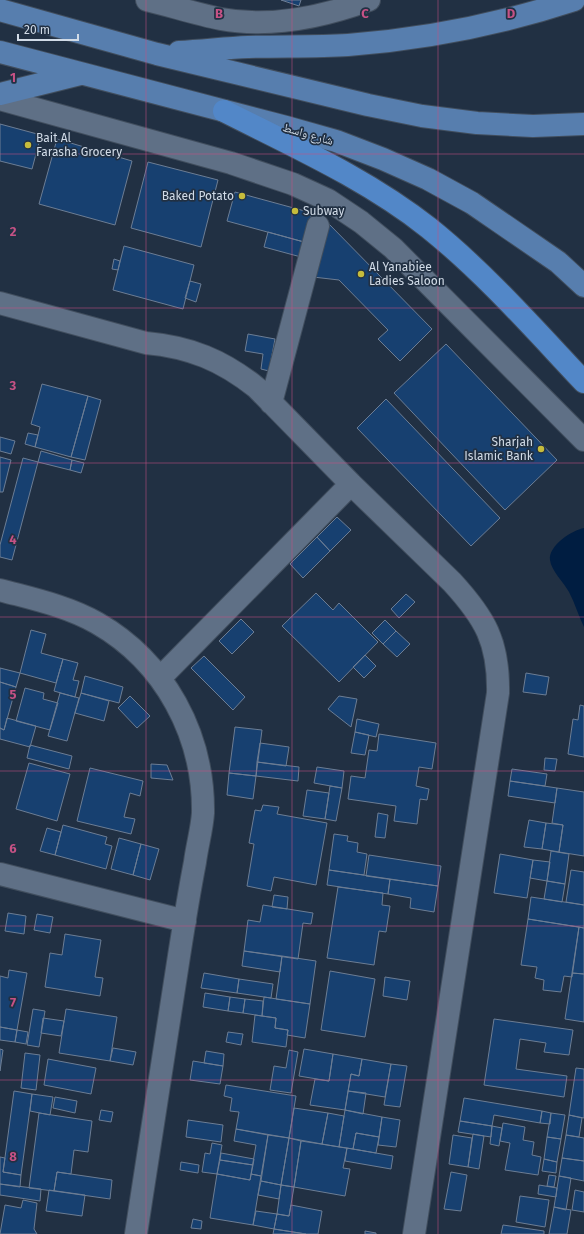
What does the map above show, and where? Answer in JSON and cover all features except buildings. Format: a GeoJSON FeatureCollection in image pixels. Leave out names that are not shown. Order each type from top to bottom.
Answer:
{"type":"FeatureCollection","features":[{"type":"Feature","properties":{"kind":"highway"},"geometry":{"type":"LineString","coordinates":[[224,111],[329,163],[380,193],[429,228],[474,266],[584,382]]}},
{"type":"Feature","properties":{"kind":"main road"},"geometry":{"type":"LineString","coordinates":[[157,54],[248,47],[347,45],[398,40],[499,22],[574,0]]}},
{"type":"Feature","properties":{"kind":"main road"},"geometry":{"type":"LineString","coordinates":[[0,10],[157,54],[422,116],[477,124],[532,126],[584,124]]}},
{"type":"Feature","properties":{"kind":"main road","name":"شارع واسط"},"geometry":{"type":"LineString","coordinates":[[0,52],[336,142],[382,159],[428,179],[472,203],[558,262],[584,286]]}},
{"type":"Feature","properties":{"kind":"main road"},"geometry":{"type":"LineString","coordinates":[[0,94],[82,74]]}},
{"type":"Feature","properties":{"kind":"street"},"geometry":{"type":"LineString","coordinates":[[147,0],[221,19],[244,22],[290,20],[313,16],[336,11],[369,0]]}},
{"type":"Feature","properties":{"kind":"street"},"geometry":{"type":"LineString","coordinates":[[0,99],[246,168],[293,184],[328,200],[361,222],[393,248],[584,440]]}},
{"type":"Feature","properties":{"kind":"street"},"geometry":{"type":"LineString","coordinates":[[272,403],[318,226]]}},
{"type":"Feature","properties":{"kind":"street"},"geometry":{"type":"LineString","coordinates":[[0,303],[146,342],[272,403],[351,484],[452,582],[480,615],[489,633],[496,652],[499,672],[498,693],[414,1234]]}},
{"type":"Feature","properties":{"kind":"street"},"geometry":{"type":"LineString","coordinates":[[160,678],[351,484]]}},
{"type":"Feature","properties":{"kind":"street"},"geometry":{"type":"LineString","coordinates":[[0,590],[71,611],[97,623],[120,638],[136,652],[160,678],[176,702],[189,729],[197,757],[202,786],[203,815],[136,1234]]}},
{"type":"Feature","properties":{"kind":"street"},"geometry":{"type":"LineString","coordinates":[[0,874],[185,921]]}},
{"type":"Feature","properties":{"kind":"water"},"geometry":{"type":"Polygon","coordinates":[[[584,528],[584,627],[567,588],[551,564],[550,555],[557,544],[567,535],[584,528]]]}},
{"type":"Feature","properties":{"kind":"place","name":"Bait Al Farasha Grocery"},"geometry":{"type":"Point","coordinates":[28,145]}},
{"type":"Feature","properties":{"kind":"place","name":"Baked Potato"},"geometry":{"type":"Point","coordinates":[242,196]}},
{"type":"Feature","properties":{"kind":"place","name":"Subway"},"geometry":{"type":"Point","coordinates":[295,211]}},
{"type":"Feature","properties":{"kind":"place","name":"Al Yanabiee Ladies Saloon"},"geometry":{"type":"Point","coordinates":[361,274]}},
{"type":"Feature","properties":{"kind":"place","name":"Sharjah Islamic Bank"},"geometry":{"type":"Point","coordinates":[541,449]}}]}
